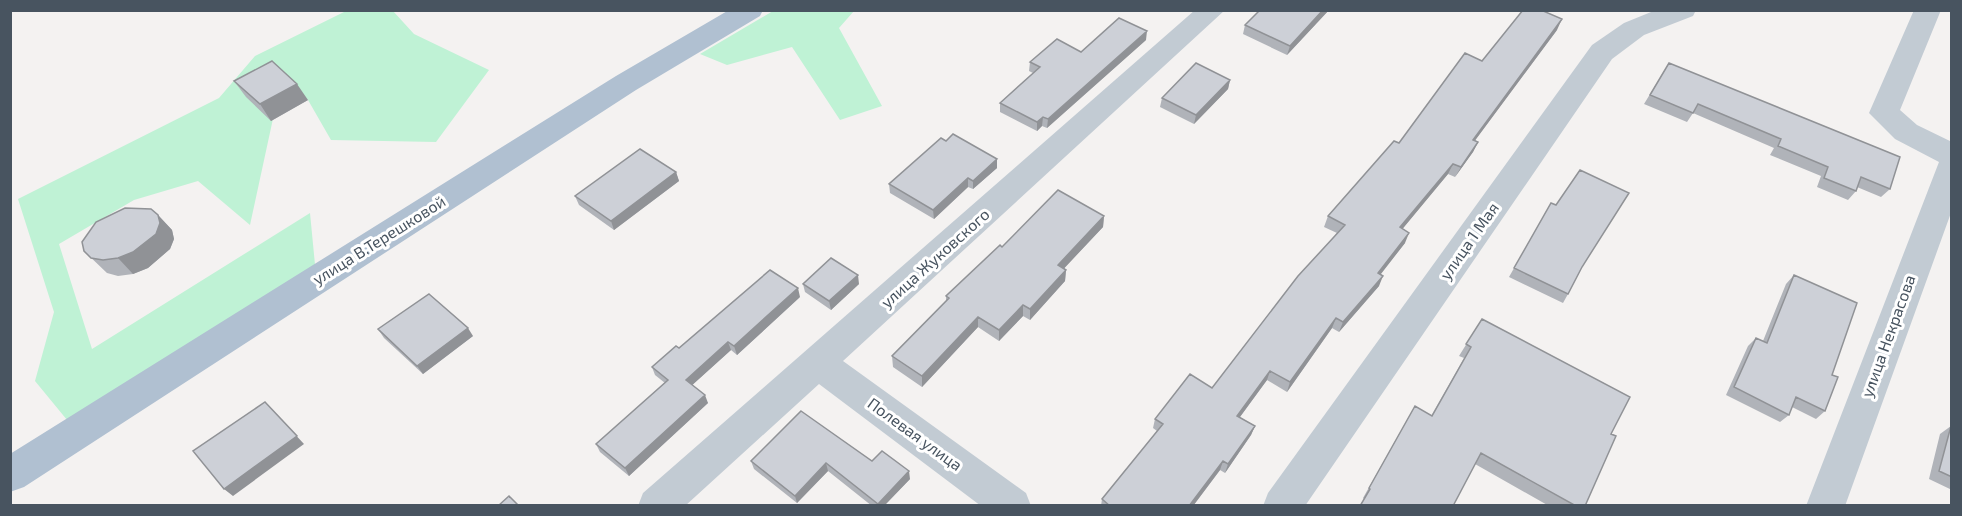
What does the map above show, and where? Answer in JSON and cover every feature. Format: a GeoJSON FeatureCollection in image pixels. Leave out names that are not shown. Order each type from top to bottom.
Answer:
{"type":"FeatureCollection","features":[{"type":"Feature","properties":{"kind":"main road","name":"улица В.Терешковой"},"geometry":{"type":"LineString","coordinates":[[10,475],[626,83],[750,10]]}},
{"type":"Feature","properties":{"kind":"street","name":"улица Жуковского"},"geometry":{"type":"LineString","coordinates":[[657,506],[1212,10]]}},
{"type":"Feature","properties":{"kind":"street"},"geometry":{"type":"LineString","coordinates":[[1928,10],[1884,113],[1906,132],[1952,156]]}},
{"type":"Feature","properties":{"kind":"street","name":"улица 1 Мая"},"geometry":{"type":"LineString","coordinates":[[1282,506],[1602,52],[1634,29],[1682,11]]}},
{"type":"Feature","properties":{"kind":"street","name":"улица Некрасова"},"geometry":{"type":"LineString","coordinates":[[1825,506],[1952,166]]}},
{"type":"Feature","properties":{"kind":"street","name":"Полевая улица"},"geometry":{"type":"LineString","coordinates":[[818,363],[1012,506]]}},
{"type":"Feature","properties":{"kind":"green space"},"geometry":{"type":"Polygon","coordinates":[[[346,11],[393,11],[414,34],[489,70],[436,142],[331,140],[308,100],[282,77],[250,225],[198,181],[134,200],[59,244],[92,349],[310,213],[316,275],[72,426],[35,381],[54,312],[18,199],[219,98],[255,56],[346,11]]]}},
{"type":"Feature","properties":{"kind":"green space"},"geometry":{"type":"Polygon","coordinates":[[[773,11],[854,11],[839,28],[882,106],[840,120],[792,47],[727,65],[700,54],[773,11]]]}},
{"type":"Feature","properties":{"kind":"building"},"geometry":{"type":"Polygon","coordinates":[[[1260,10],[1323,10],[1290,46],[1245,25],[1260,10]]]}},
{"type":"Feature","properties":{"kind":"building"},"geometry":{"type":"Polygon","coordinates":[[[1523,10],[1541,10],[1562,19],[1473,140],[1478,142],[1461,167],[1453,164],[1400,227],[1409,233],[1378,273],[1383,276],[1343,322],[1336,318],[1290,382],[1270,371],[1237,416],[1255,426],[1228,464],[1223,461],[1189,506],[1110,506],[1102,499],[1163,424],[1155,419],[1190,374],[1212,388],[1298,276],[1345,225],[1328,216],[1394,141],[1399,143],[1465,53],[1482,61],[1523,10]]]}},
{"type":"Feature","properties":{"kind":"building"},"geometry":{"type":"Polygon","coordinates":[[[1119,18],[1147,31],[1048,119],[1043,117],[1037,122],[1000,103],[1040,67],[1030,62],[1057,39],[1081,52],[1119,18]]]}},
{"type":"Feature","properties":{"kind":"building"},"geometry":{"type":"Polygon","coordinates":[[[272,61],[297,84],[260,104],[234,81],[272,61]]]}},
{"type":"Feature","properties":{"kind":"building"},"geometry":{"type":"Polygon","coordinates":[[[1196,63],[1230,80],[1196,115],[1162,98],[1196,63]]]}},
{"type":"Feature","properties":{"kind":"building"},"geometry":{"type":"Polygon","coordinates":[[[1669,63],[1900,157],[1890,189],[1861,177],[1856,191],[1824,178],[1828,167],[1778,146],[1781,139],[1698,104],[1693,113],[1650,95],[1669,63]]]}},
{"type":"Feature","properties":{"kind":"building"},"geometry":{"type":"Polygon","coordinates":[[[953,134],[997,159],[973,181],[968,178],[933,210],[889,184],[941,138],[946,141],[953,134]]]}},
{"type":"Feature","properties":{"kind":"building"},"geometry":{"type":"Polygon","coordinates":[[[640,149],[676,172],[611,221],[575,196],[640,149]]]}},
{"type":"Feature","properties":{"kind":"building"},"geometry":{"type":"Polygon","coordinates":[[[1580,170],[1629,193],[1582,267],[1568,294],[1514,268],[1551,203],[1556,205],[1580,170]]]}},
{"type":"Feature","properties":{"kind":"building"},"geometry":{"type":"Polygon","coordinates":[[[1058,190],[1104,216],[1058,265],[1066,270],[1030,309],[1023,305],[999,330],[978,317],[922,376],[892,356],[949,298],[946,296],[1000,245],[1002,247],[1058,190]]]}},
{"type":"Feature","properties":{"kind":"building"},"geometry":{"type":"Polygon","coordinates":[[[125,208],[151,209],[158,215],[160,223],[156,234],[133,252],[118,258],[103,260],[91,258],[84,251],[82,242],[96,222],[125,208]]]}},
{"type":"Feature","properties":{"kind":"building"},"geometry":{"type":"Polygon","coordinates":[[[831,258],[858,275],[829,301],[803,284],[831,258]]]}},
{"type":"Feature","properties":{"kind":"building"},"geometry":{"type":"Polygon","coordinates":[[[770,270],[798,288],[734,346],[728,342],[686,380],[705,395],[625,468],[596,444],[668,380],[652,367],[676,346],[679,348],[770,270]]]}},
{"type":"Feature","properties":{"kind":"building"},"geometry":{"type":"Polygon","coordinates":[[[1794,275],[1857,303],[1832,375],[1838,377],[1825,411],[1796,397],[1789,415],[1734,387],[1756,338],[1767,343],[1794,275]]]}},
{"type":"Feature","properties":{"kind":"building"},"geometry":{"type":"Polygon","coordinates":[[[429,294],[468,328],[417,366],[378,329],[429,294]]]}},
{"type":"Feature","properties":{"kind":"building"},"geometry":{"type":"Polygon","coordinates":[[[1482,319],[1630,397],[1611,434],[1616,436],[1585,506],[1576,506],[1481,453],[1453,506],[1360,506],[1415,406],[1432,416],[1471,347],[1466,344],[1482,319]]]}},
{"type":"Feature","properties":{"kind":"building"},"geometry":{"type":"Polygon","coordinates":[[[265,402],[297,436],[224,489],[193,451],[265,402]]]}},
{"type":"Feature","properties":{"kind":"building"},"geometry":{"type":"Polygon","coordinates":[[[801,411],[872,461],[882,451],[909,471],[878,504],[826,463],[795,496],[751,461],[801,411]]]}},
{"type":"Feature","properties":{"kind":"building"},"geometry":{"type":"Polygon","coordinates":[[[1952,426],[1952,477],[1939,471],[1952,426]]]}},
{"type":"Feature","properties":{"kind":"building"},"geometry":{"type":"Polygon","coordinates":[[[509,496],[519,506],[498,506],[509,496]]]}}]}
